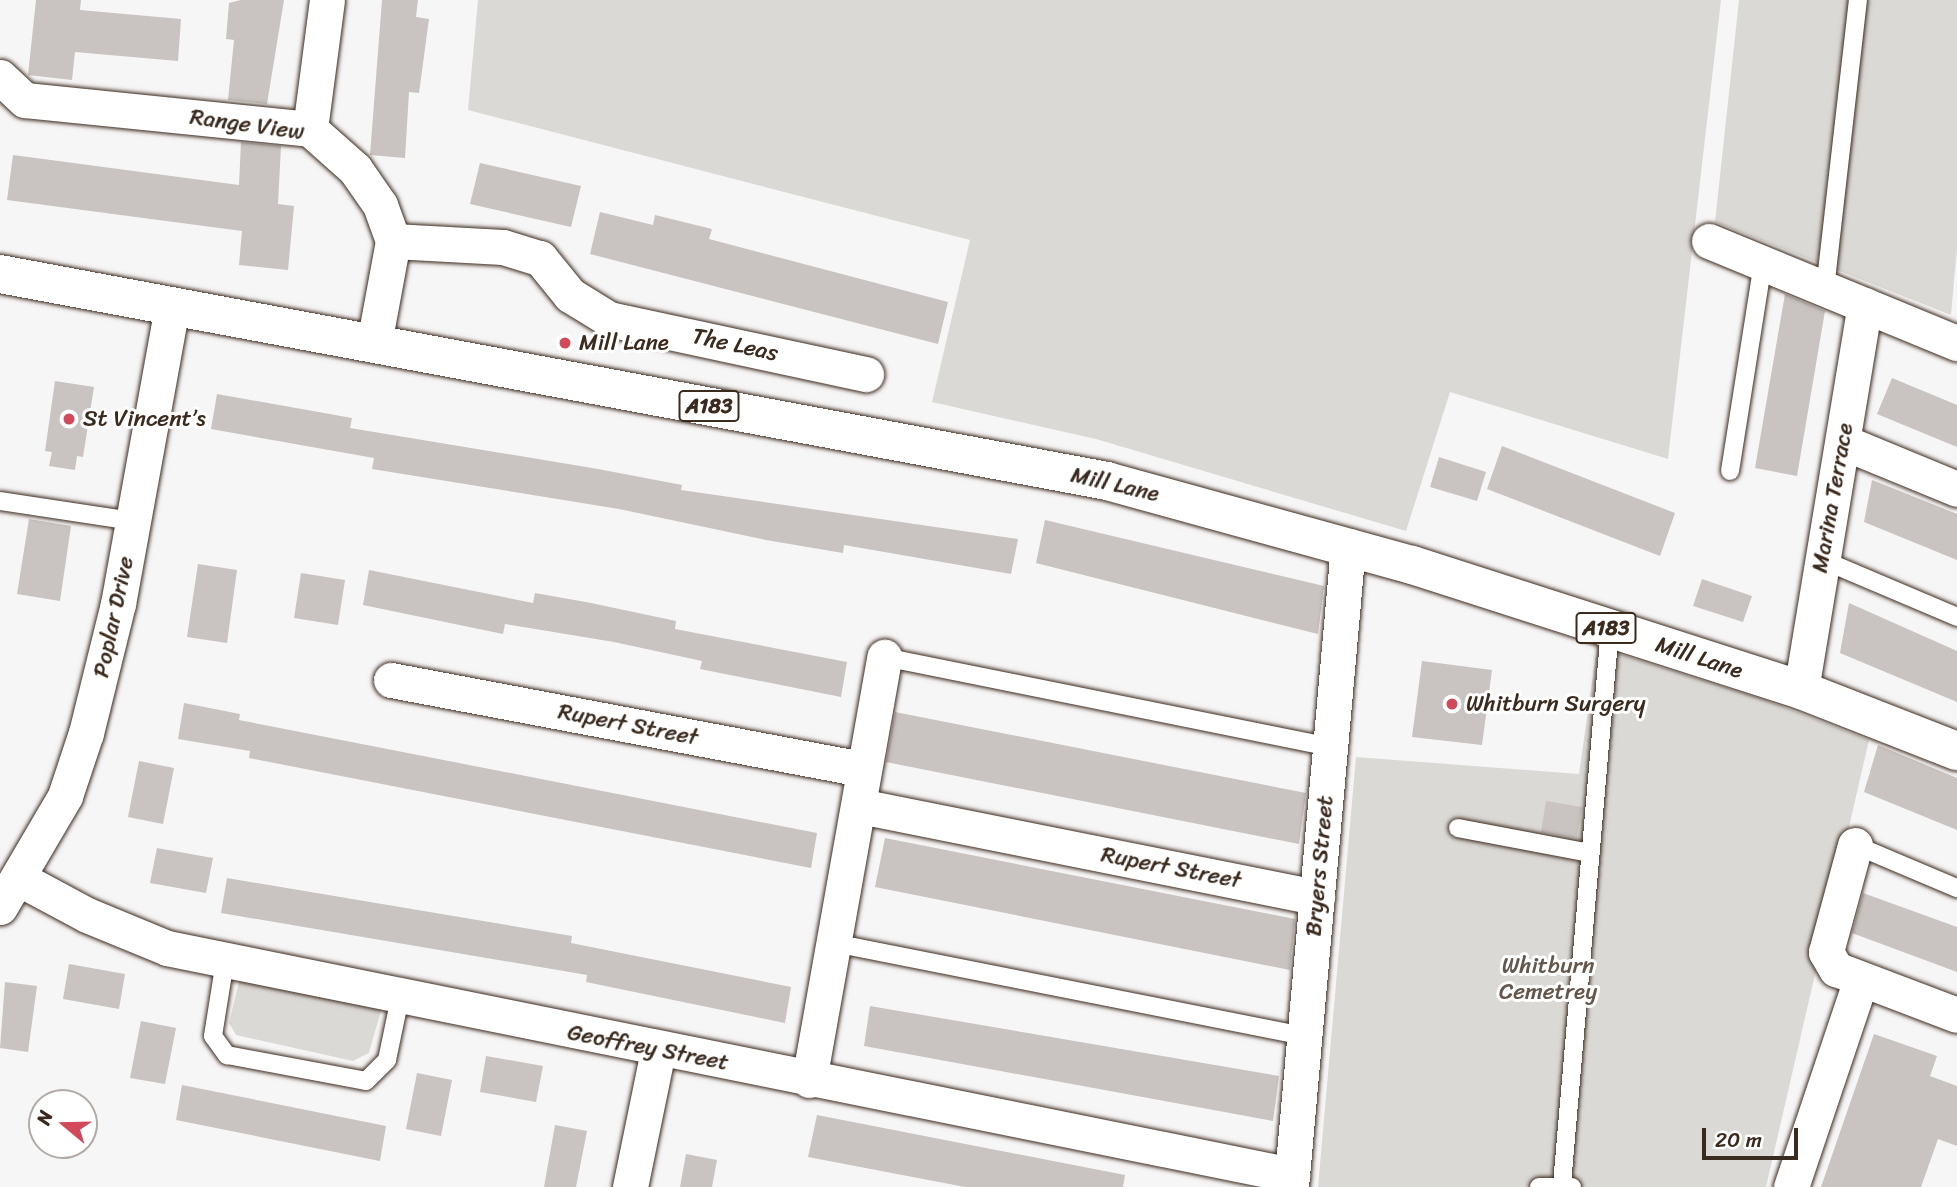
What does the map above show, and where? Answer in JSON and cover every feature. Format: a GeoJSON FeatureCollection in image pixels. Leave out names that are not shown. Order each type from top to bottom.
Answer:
{"type":"FeatureCollection","features":[{"type":"Feature","properties":{"kind":"main road","name":"Mill Lane"},"geometry":{"type":"LineString","coordinates":[[0,274],[1107,481],[1348,546],[1610,629],[1801,690],[1957,751]]}},
{"type":"Feature","properties":{"kind":"street"},"geometry":{"type":"LineString","coordinates":[[310,129],[327,0]]}},
{"type":"Feature","properties":{"kind":"street","name":"Range View"},"geometry":{"type":"LineString","coordinates":[[9,90],[310,129],[355,169],[380,205],[393,241]]}},
{"type":"Feature","properties":{"kind":"street"},"geometry":{"type":"LineString","coordinates":[[374,344],[393,241]]}},
{"type":"Feature","properties":{"kind":"street","name":"The Leas"},"geometry":{"type":"LineString","coordinates":[[393,241],[516,251],[540,258],[570,295],[609,318],[813,347],[866,374]]}},
{"type":"Feature","properties":{"kind":"street"},"geometry":{"type":"LineString","coordinates":[[1709,241],[1957,343]]}},
{"type":"Feature","properties":{"kind":"street","name":"Marina Terrace"},"geometry":{"type":"LineString","coordinates":[[1801,690],[1865,305]]}},
{"type":"Feature","properties":{"kind":"street","name":"Poplar Drive"},"geometry":{"type":"LineString","coordinates":[[0,907],[65,796],[86,733],[134,521],[172,307]]}},
{"type":"Feature","properties":{"kind":"street"},"geometry":{"type":"LineString","coordinates":[[1843,442],[1957,488]]}},
{"type":"Feature","properties":{"kind":"street","name":"Bryers Street"},"geometry":{"type":"LineString","coordinates":[[1292,1181],[1348,546]]}},
{"type":"Feature","properties":{"kind":"street"},"geometry":{"type":"LineString","coordinates":[[809,1080],[860,806],[884,657]]}},
{"type":"Feature","properties":{"kind":"street","name":"Rupert Street"},"geometry":{"type":"LineString","coordinates":[[391,680],[864,769]]}},
{"type":"Feature","properties":{"kind":"street","name":"Rupert Street"},"geometry":{"type":"LineString","coordinates":[[860,806],[1317,897]]}},
{"type":"Feature","properties":{"kind":"street"},"geometry":{"type":"LineString","coordinates":[[1855,845],[1826,952],[1836,969],[1957,1015]]}},
{"type":"Feature","properties":{"kind":"street","name":"Geoffrey Street"},"geometry":{"type":"LineString","coordinates":[[19,878],[87,915],[167,948],[1292,1181]]}},
{"type":"Feature","properties":{"kind":"street"},"geometry":{"type":"LineString","coordinates":[[1791,1187],[1861,979]]}},
{"type":"Feature","properties":{"kind":"street"},"geometry":{"type":"LineString","coordinates":[[630,1187],[658,1050]]}},
{"type":"Feature","properties":{"kind":"lane"},"geometry":{"type":"LineString","coordinates":[[1825,289],[1858,0]]}},
{"type":"Feature","properties":{"kind":"lane"},"geometry":{"type":"LineString","coordinates":[[1730,471],[1763,263]]}},
{"type":"Feature","properties":{"kind":"lane"},"geometry":{"type":"LineString","coordinates":[[0,501],[134,521]]}},
{"type":"Feature","properties":{"kind":"lane"},"geometry":{"type":"LineString","coordinates":[[1823,560],[1957,617]]}},
{"type":"Feature","properties":{"kind":"lane"},"geometry":{"type":"LineString","coordinates":[[1539,1187],[1567,1186],[1590,853],[1610,629]]}},
{"type":"Feature","properties":{"kind":"lane"},"geometry":{"type":"LineString","coordinates":[[884,657],[1331,747]]}},
{"type":"Feature","properties":{"kind":"lane"},"geometry":{"type":"LineString","coordinates":[[1458,828],[1590,853]]}},
{"type":"Feature","properties":{"kind":"lane"},"geometry":{"type":"LineString","coordinates":[[1855,845],[1957,888]]}},
{"type":"Feature","properties":{"kind":"lane"},"geometry":{"type":"LineString","coordinates":[[834,943],[1304,1036]]}},
{"type":"Feature","properties":{"kind":"lane"},"geometry":{"type":"LineString","coordinates":[[225,961],[213,1036],[227,1055],[366,1081],[387,1060],[400,998]]}},
{"type":"Feature","properties":{"kind":"green space"},"geometry":{"type":"Polygon","coordinates":[[[478,0],[1721,0],[1668,459],[1450,392],[1406,531],[1096,439],[932,402],[970,240],[468,110],[478,0]]]}},
{"type":"Feature","properties":{"kind":"green space"},"geometry":{"type":"Polygon","coordinates":[[[1739,0],[1957,0],[1957,248],[1951,315],[1715,222],[1739,0]]]}},
{"type":"Feature","properties":{"kind":"green space","name":"Whitburn Cemetrey"},"geometry":{"type":"Polygon","coordinates":[[[1597,647],[1768,701],[1869,740],[1766,1187],[1318,1187],[1356,757],[1579,774],[1597,647]]]}},
{"type":"Feature","properties":{"kind":"green space"},"geometry":{"type":"Polygon","coordinates":[[[240,978],[382,1007],[369,1053],[353,1061],[236,1035],[229,1023],[240,978]]]}},
{"type":"Feature","properties":{"kind":"building"},"geometry":{"type":"Polygon","coordinates":[[[36,0],[81,0],[80,10],[181,19],[178,61],[75,52],[72,80],[28,75],[36,0]]]}},
{"type":"Feature","properties":{"kind":"building"},"geometry":{"type":"Polygon","coordinates":[[[241,0],[284,0],[267,104],[228,100],[234,40],[226,39],[229,3],[241,0]]]}},
{"type":"Feature","properties":{"kind":"building"},"geometry":{"type":"Polygon","coordinates":[[[382,0],[418,0],[416,17],[429,19],[419,93],[409,92],[405,158],[370,155],[382,0]]]}},
{"type":"Feature","properties":{"kind":"building"},"geometry":{"type":"Polygon","coordinates":[[[241,142],[281,146],[278,204],[294,206],[288,270],[239,265],[242,231],[7,200],[13,155],[239,185],[241,142]]]}},
{"type":"Feature","properties":{"kind":"building"},"geometry":{"type":"Polygon","coordinates":[[[480,163],[581,186],[571,227],[470,204],[480,163]]]}},
{"type":"Feature","properties":{"kind":"building"},"geometry":{"type":"Polygon","coordinates":[[[600,212],[653,225],[655,215],[712,229],[709,239],[948,302],[938,344],[590,254],[600,212]]]}},
{"type":"Feature","properties":{"kind":"building"},"geometry":{"type":"Polygon","coordinates":[[[1785,294],[1825,311],[1797,476],[1755,468],[1785,294]]]}},
{"type":"Feature","properties":{"kind":"building"},"geometry":{"type":"Polygon","coordinates":[[[1892,378],[1957,405],[1957,447],[1877,414],[1892,378]]]}},
{"type":"Feature","properties":{"kind":"building","name":"St Vincent’s"},"geometry":{"type":"Polygon","coordinates":[[[55,381],[94,387],[83,457],[77,456],[75,470],[49,466],[52,452],[45,451],[55,381]]]}},
{"type":"Feature","properties":{"kind":"building"},"geometry":{"type":"Polygon","coordinates":[[[217,394],[352,418],[350,428],[598,469],[682,485],[681,490],[1018,539],[1011,574],[844,545],[843,553],[619,509],[372,469],[374,458],[211,429],[217,394]]]}},
{"type":"Feature","properties":{"kind":"building"},"geometry":{"type":"Polygon","coordinates":[[[1502,446],[1675,513],[1660,556],[1487,489],[1502,446]]]}},
{"type":"Feature","properties":{"kind":"building"},"geometry":{"type":"Polygon","coordinates":[[[1439,457],[1486,472],[1477,501],[1430,487],[1439,457]]]}},
{"type":"Feature","properties":{"kind":"building"},"geometry":{"type":"Polygon","coordinates":[[[1872,480],[1957,514],[1957,560],[1864,522],[1872,480]]]}},
{"type":"Feature","properties":{"kind":"building"},"geometry":{"type":"Polygon","coordinates":[[[29,519],[71,526],[60,601],[17,594],[29,519]]]}},
{"type":"Feature","properties":{"kind":"building"},"geometry":{"type":"Polygon","coordinates":[[[1045,520],[1324,586],[1318,634],[1036,563],[1045,520]]]}},
{"type":"Feature","properties":{"kind":"building"},"geometry":{"type":"Polygon","coordinates":[[[198,564],[237,570],[227,643],[187,637],[198,564]]]}},
{"type":"Feature","properties":{"kind":"building"},"geometry":{"type":"Polygon","coordinates":[[[369,570],[533,603],[535,593],[591,603],[676,621],[675,629],[847,662],[841,697],[700,669],[702,661],[614,642],[505,624],[503,634],[363,605],[369,570]]]}},
{"type":"Feature","properties":{"kind":"building"},"geometry":{"type":"Polygon","coordinates":[[[301,573],[345,580],[338,625],[294,618],[301,573]]]}},
{"type":"Feature","properties":{"kind":"building"},"geometry":{"type":"Polygon","coordinates":[[[1702,579],[1752,596],[1743,622],[1693,606],[1702,579]]]}},
{"type":"Feature","properties":{"kind":"building"},"geometry":{"type":"Polygon","coordinates":[[[1849,603],[1957,651],[1957,702],[1840,653],[1849,603]]]}},
{"type":"Feature","properties":{"kind":"building","name":"Whitburn Surgery"},"geometry":{"type":"Polygon","coordinates":[[[1422,661],[1492,670],[1482,745],[1412,737],[1422,661]]]}},
{"type":"Feature","properties":{"kind":"building"},"geometry":{"type":"Polygon","coordinates":[[[184,703],[240,714],[239,720],[817,833],[811,868],[249,758],[250,751],[178,739],[184,703]]]}},
{"type":"Feature","properties":{"kind":"building"},"geometry":{"type":"Polygon","coordinates":[[[895,712],[1306,793],[1299,844],[886,762],[895,712]]]}},
{"type":"Feature","properties":{"kind":"building"},"geometry":{"type":"Polygon","coordinates":[[[1878,745],[1957,778],[1957,830],[1864,792],[1878,745]]]}},
{"type":"Feature","properties":{"kind":"building"},"geometry":{"type":"Polygon","coordinates":[[[139,761],[174,768],[163,824],[128,817],[139,761]]]}},
{"type":"Feature","properties":{"kind":"building"},"geometry":{"type":"Polygon","coordinates":[[[1546,801],[1582,807],[1577,838],[1541,832],[1546,801]]]}},
{"type":"Feature","properties":{"kind":"building"},"geometry":{"type":"Polygon","coordinates":[[[885,838],[1295,919],[1290,970],[875,887],[885,838]]]}},
{"type":"Feature","properties":{"kind":"building"},"geometry":{"type":"Polygon","coordinates":[[[157,848],[213,858],[206,893],[150,883],[157,848]]]}},
{"type":"Feature","properties":{"kind":"building"},"geometry":{"type":"Polygon","coordinates":[[[227,878],[572,936],[571,943],[791,987],[785,1023],[586,982],[587,975],[221,913],[227,878]]]}},
{"type":"Feature","properties":{"kind":"building"},"geometry":{"type":"Polygon","coordinates":[[[1863,893],[1957,927],[1957,972],[1852,933],[1863,893]]]}},
{"type":"Feature","properties":{"kind":"building"},"geometry":{"type":"Polygon","coordinates":[[[69,964],[125,974],[119,1009],[63,999],[69,964]]]}},
{"type":"Feature","properties":{"kind":"building"},"geometry":{"type":"Polygon","coordinates":[[[5,982],[37,986],[28,1052],[0,1048],[5,982]]]}},
{"type":"Feature","properties":{"kind":"building"},"geometry":{"type":"Polygon","coordinates":[[[870,1006],[1279,1076],[1273,1121],[864,1046],[870,1006]]]}},
{"type":"Feature","properties":{"kind":"building"},"geometry":{"type":"Polygon","coordinates":[[[141,1021],[176,1028],[165,1084],[130,1078],[141,1021]]]}},
{"type":"Feature","properties":{"kind":"building"},"geometry":{"type":"Polygon","coordinates":[[[1874,1034],[1937,1056],[1930,1076],[1957,1086],[1957,1146],[1938,1139],[1921,1187],[1821,1187],[1874,1034]]]}},
{"type":"Feature","properties":{"kind":"building"},"geometry":{"type":"Polygon","coordinates":[[[486,1056],[543,1066],[536,1102],[480,1092],[486,1056]]]}},
{"type":"Feature","properties":{"kind":"building"},"geometry":{"type":"Polygon","coordinates":[[[417,1073],[452,1080],[441,1136],[406,1129],[417,1073]]]}},
{"type":"Feature","properties":{"kind":"building"},"geometry":{"type":"Polygon","coordinates":[[[182,1085],[386,1126],[380,1161],[176,1120],[182,1085]]]}},
{"type":"Feature","properties":{"kind":"building"},"geometry":{"type":"Polygon","coordinates":[[[817,1115],[1125,1175],[1123,1187],[965,1187],[808,1157],[817,1115]]]}},
{"type":"Feature","properties":{"kind":"building"},"geometry":{"type":"Polygon","coordinates":[[[555,1125],[587,1131],[576,1187],[544,1187],[555,1125]]]}},
{"type":"Feature","properties":{"kind":"building"},"geometry":{"type":"Polygon","coordinates":[[[686,1154],[717,1160],[712,1187],[680,1187],[686,1154]]]}},
{"type":"Feature","properties":{"kind":"place","name":"Mill Lane"},"geometry":{"type":"Point","coordinates":[565,343]}},
{"type":"Feature","properties":{"kind":"place","name":"St Vincent’s"},"geometry":{"type":"Point","coordinates":[69,419]}},
{"type":"Feature","properties":{"kind":"place","name":"Whitburn Surgery"},"geometry":{"type":"Point","coordinates":[1452,704]}}]}
